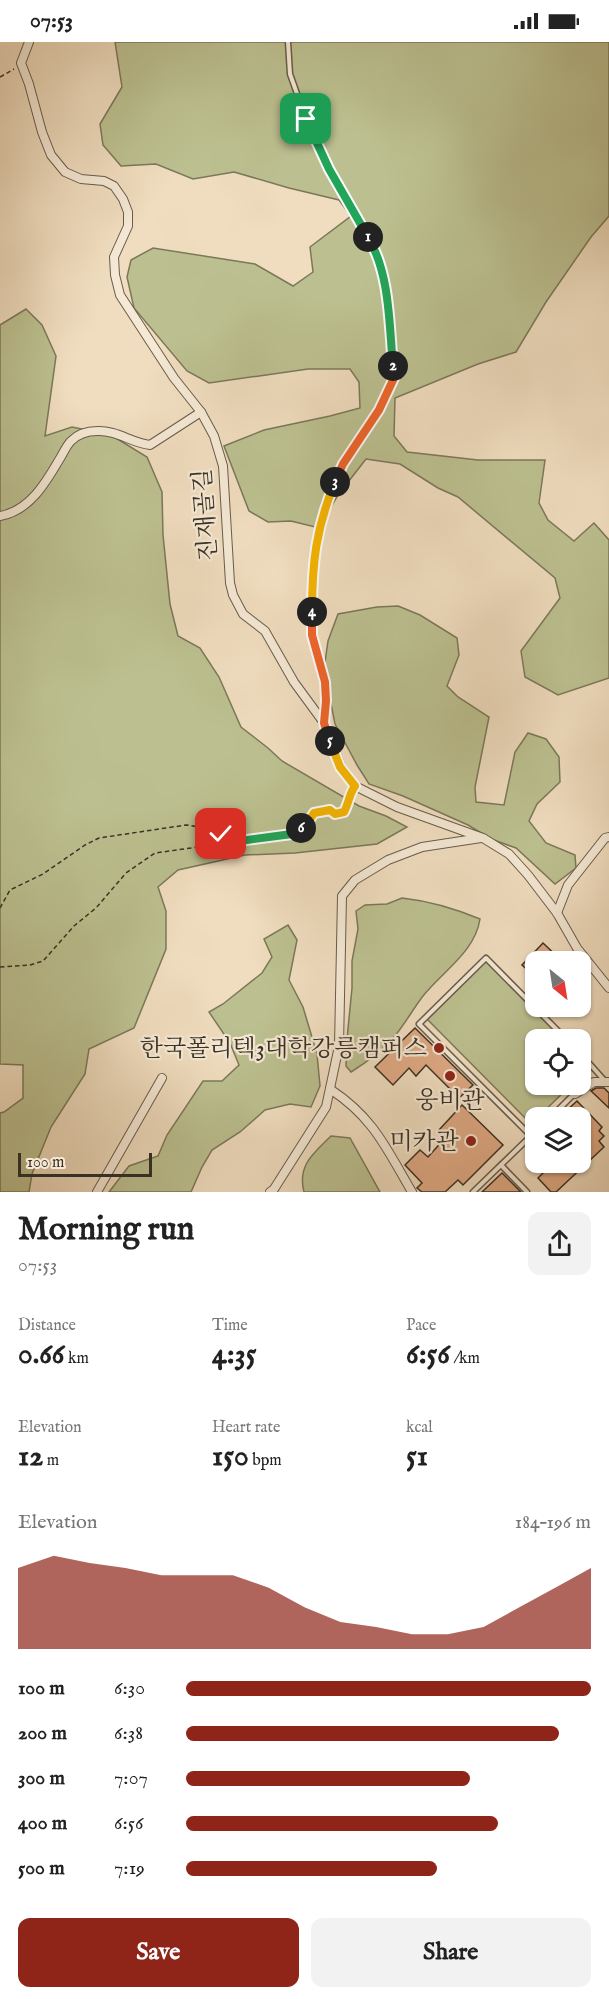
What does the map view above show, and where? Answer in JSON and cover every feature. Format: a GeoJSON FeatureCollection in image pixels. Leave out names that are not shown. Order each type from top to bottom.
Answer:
{"type":"FeatureCollection","features":[{"type":"Feature","properties":{"kind":"street"},"geometry":{"type":"LineString","coordinates":[[21,63],[29,42]]}},
{"type":"Feature","properties":{"kind":"street","name":"진재골길"},"geometry":{"type":"LineString","coordinates":[[21,63],[51,155],[65,172],[81,179],[104,181],[114,186],[123,199],[128,212],[128,226],[114,257],[115,275],[120,295],[174,378],[201,412],[214,436],[223,466],[232,595],[243,614],[265,631],[294,682],[324,723],[340,767],[355,786],[397,807],[483,838],[509,854],[557,913],[577,948],[609,988]]}},
{"type":"Feature","properties":{"kind":"street"},"geometry":{"type":"LineString","coordinates":[[0,516],[19,509],[31,499],[46,482],[72,440],[77,436],[87,432],[111,432],[141,444],[150,445],[201,412]]}},
{"type":"Feature","properties":{"kind":"street"},"geometry":{"type":"LineString","coordinates":[[557,913],[568,885],[605,838],[609,837]]}},
{"type":"Feature","properties":{"kind":"street"},"geometry":{"type":"LineString","coordinates":[[270,1192],[326,1107],[339,1046],[342,896],[354,880],[388,860],[422,847],[483,838]]}},
{"type":"Feature","properties":{"kind":"street"},"geometry":{"type":"LineString","coordinates":[[97,1192],[162,1078]]}},
{"type":"Feature","properties":{"kind":"street"},"geometry":{"type":"LineString","coordinates":[[591,1084],[607,1082]]}},
{"type":"Feature","properties":{"kind":"street"},"geometry":{"type":"LineString","coordinates":[[330,1089],[351,1103],[375,1129],[412,1192]]}},
{"type":"Feature","properties":{"kind":"lane"},"geometry":{"type":"LineString","coordinates":[[288,42],[290,74],[306,119],[329,169],[375,249],[383,276],[394,378],[379,410],[343,464],[325,507],[316,543],[313,569],[312,635],[325,682],[324,723]]}},
{"type":"Feature","properties":{"kind":"lane"},"geometry":{"type":"LineString","coordinates":[[525,1130],[419,1024],[486,958],[556,1029]]}},
{"type":"Feature","properties":{"kind":"lane"},"geometry":{"type":"LineString","coordinates":[[591,1065],[607,1082]]}},
{"type":"Feature","properties":{"kind":"lane"},"geometry":{"type":"LineString","coordinates":[[561,1107],[574,1095]]}},
{"type":"Feature","properties":{"kind":"lane"},"geometry":{"type":"LineString","coordinates":[[473,1192],[525,1142]]}},
{"type":"Feature","properties":{"kind":"lane"},"geometry":{"type":"LineString","coordinates":[[501,1165],[527,1192]]}},
{"type":"Feature","properties":{"kind":"path"},"geometry":{"type":"LineString","coordinates":[[0,77],[21,63]]}},
{"type":"Feature","properties":{"kind":"path"},"geometry":{"type":"LineString","coordinates":[[0,967],[30,965],[49,956],[74,926],[103,901],[126,873],[155,853],[292,834],[306,825],[314,813],[330,810],[335,814],[344,812],[349,803],[350,793],[355,786]]}},
{"type":"Feature","properties":{"kind":"path"},"geometry":{"type":"LineString","coordinates":[[0,908],[10,890],[43,874],[99,838],[186,825],[214,829],[232,842]]}},
{"type":"Feature","properties":{"kind":"green space"},"geometry":{"type":"Polygon","coordinates":[[[115,42],[609,42],[609,216],[591,237],[546,302],[516,352],[478,364],[395,398],[394,436],[407,452],[478,460],[545,460],[539,503],[548,520],[574,541],[594,523],[609,540],[609,678],[558,695],[525,677],[521,651],[560,598],[555,578],[458,497],[438,488],[400,464],[366,459],[338,495],[319,528],[291,521],[268,522],[249,511],[224,446],[264,430],[360,408],[359,382],[350,369],[308,369],[209,383],[187,371],[134,308],[127,277],[131,260],[153,248],[255,264],[293,286],[313,272],[310,247],[351,216],[339,200],[234,172],[193,179],[156,164],[121,166],[103,145],[100,124],[122,87],[115,42]]]}},
{"type":"Feature","properties":{"kind":"green space"},"geometry":{"type":"Polygon","coordinates":[[[26,309],[42,325],[56,356],[45,436],[72,427],[111,435],[147,457],[162,492],[163,535],[170,604],[178,636],[200,648],[219,677],[241,727],[282,761],[359,806],[407,827],[377,844],[295,853],[245,855],[178,870],[158,887],[166,911],[166,949],[134,1028],[89,1049],[85,1074],[51,1127],[32,1174],[29,1192],[0,1192],[0,1113],[23,1098],[23,1065],[0,1064],[0,325],[26,309]]]}},
{"type":"Feature","properties":{"kind":"green space"},"geometry":{"type":"Polygon","coordinates":[[[398,606],[420,615],[457,638],[459,655],[447,686],[458,697],[489,717],[475,787],[476,802],[504,805],[515,752],[528,733],[546,739],[559,757],[560,782],[537,804],[529,821],[546,843],[575,855],[576,868],[555,884],[516,848],[491,839],[468,825],[403,796],[369,784],[357,765],[335,724],[324,669],[328,641],[338,614],[398,606]]]}},
{"type":"Feature","properties":{"kind":"green space"},"geometry":{"type":"Polygon","coordinates":[[[402,898],[442,906],[480,919],[477,931],[465,951],[423,996],[394,1037],[374,1056],[351,1072],[346,1066],[352,961],[358,929],[356,911],[365,905],[387,904],[402,898]]]}},
{"type":"Feature","properties":{"kind":"green space"},"geometry":{"type":"Polygon","coordinates":[[[288,925],[297,940],[289,980],[303,1007],[317,1054],[320,1086],[311,1107],[290,1104],[265,1110],[240,1132],[212,1150],[191,1192],[109,1192],[129,1166],[158,1156],[167,1135],[203,1081],[222,1081],[239,1065],[230,1043],[209,1012],[223,1004],[262,973],[272,957],[264,939],[288,925]]]}},
{"type":"Feature","properties":{"kind":"green space"},"geometry":{"type":"Polygon","coordinates":[[[486,958],[525,997],[525,1017],[545,1017],[557,1029],[525,1029],[525,1095],[561,1095],[548,1107],[525,1107],[525,1118],[426,1018],[486,958]]]}},
{"type":"Feature","properties":{"kind":"green space"},"geometry":{"type":"Polygon","coordinates":[[[331,1136],[350,1138],[380,1192],[304,1192],[303,1174],[308,1160],[331,1136]]]}},
{"type":"Feature","properties":{"kind":"building"},"geometry":{"type":"Polygon","coordinates":[[[543,943],[551,951],[535,951],[543,943]]]}},
{"type":"Feature","properties":{"kind":"building"},"geometry":{"type":"Polygon","coordinates":[[[415,1028],[473,1085],[459,1098],[426,1065],[416,1076],[409,1068],[393,1085],[375,1067],[415,1028]]]}},
{"type":"Feature","properties":{"kind":"building"},"geometry":{"type":"Polygon","coordinates":[[[604,1088],[609,1093],[609,1108],[591,1091],[604,1088]]]}},
{"type":"Feature","properties":{"kind":"building"},"geometry":{"type":"Polygon","coordinates":[[[577,1101],[583,1107],[570,1107],[577,1101]]]}},
{"type":"Feature","properties":{"kind":"building","name":"미카관"},"geometry":{"type":"Polygon","coordinates":[[[462,1105],[503,1145],[463,1185],[458,1180],[445,1192],[422,1192],[417,1188],[422,1183],[405,1165],[420,1150],[428,1157],[446,1137],[439,1130],[462,1105]]]}},
{"type":"Feature","properties":{"kind":"building"},"geometry":{"type":"Polygon","coordinates":[[[591,1116],[602,1127],[599,1131],[604,1136],[599,1141],[604,1147],[591,1159],[591,1116]]]}},
{"type":"Feature","properties":{"kind":"building"},"geometry":{"type":"Polygon","coordinates":[[[502,1173],[521,1192],[482,1192],[502,1173]]]}},
{"type":"Feature","properties":{"kind":"building"},"geometry":{"type":"Polygon","coordinates":[[[543,1173],[576,1173],[556,1192],[551,1192],[538,1178],[543,1173]]]}},
{"type":"Feature","properties":{"kind":"place","name":"한국폴리텍3대학강릉캠퍼스"},"geometry":{"type":"Point","coordinates":[439,1048]}},
{"type":"Feature","properties":{"kind":"place","name":"웅비관"},"geometry":{"type":"Point","coordinates":[450,1076]}},
{"type":"Feature","properties":{"kind":"place","name":"미카관"},"geometry":{"type":"Point","coordinates":[471,1141]}},
{"type":"Feature","properties":{"kind":"route"},"geometry":{"type":"LineString","coordinates":[[221,834],[232,842],[292,834],[306,825],[314,813],[330,810],[335,814],[344,812],[349,803],[350,793],[355,786],[340,767],[324,723],[325,682],[312,635],[314,559],[325,507],[343,464],[379,410],[394,378],[383,276],[375,249],[329,169],[306,119]]}}]}
